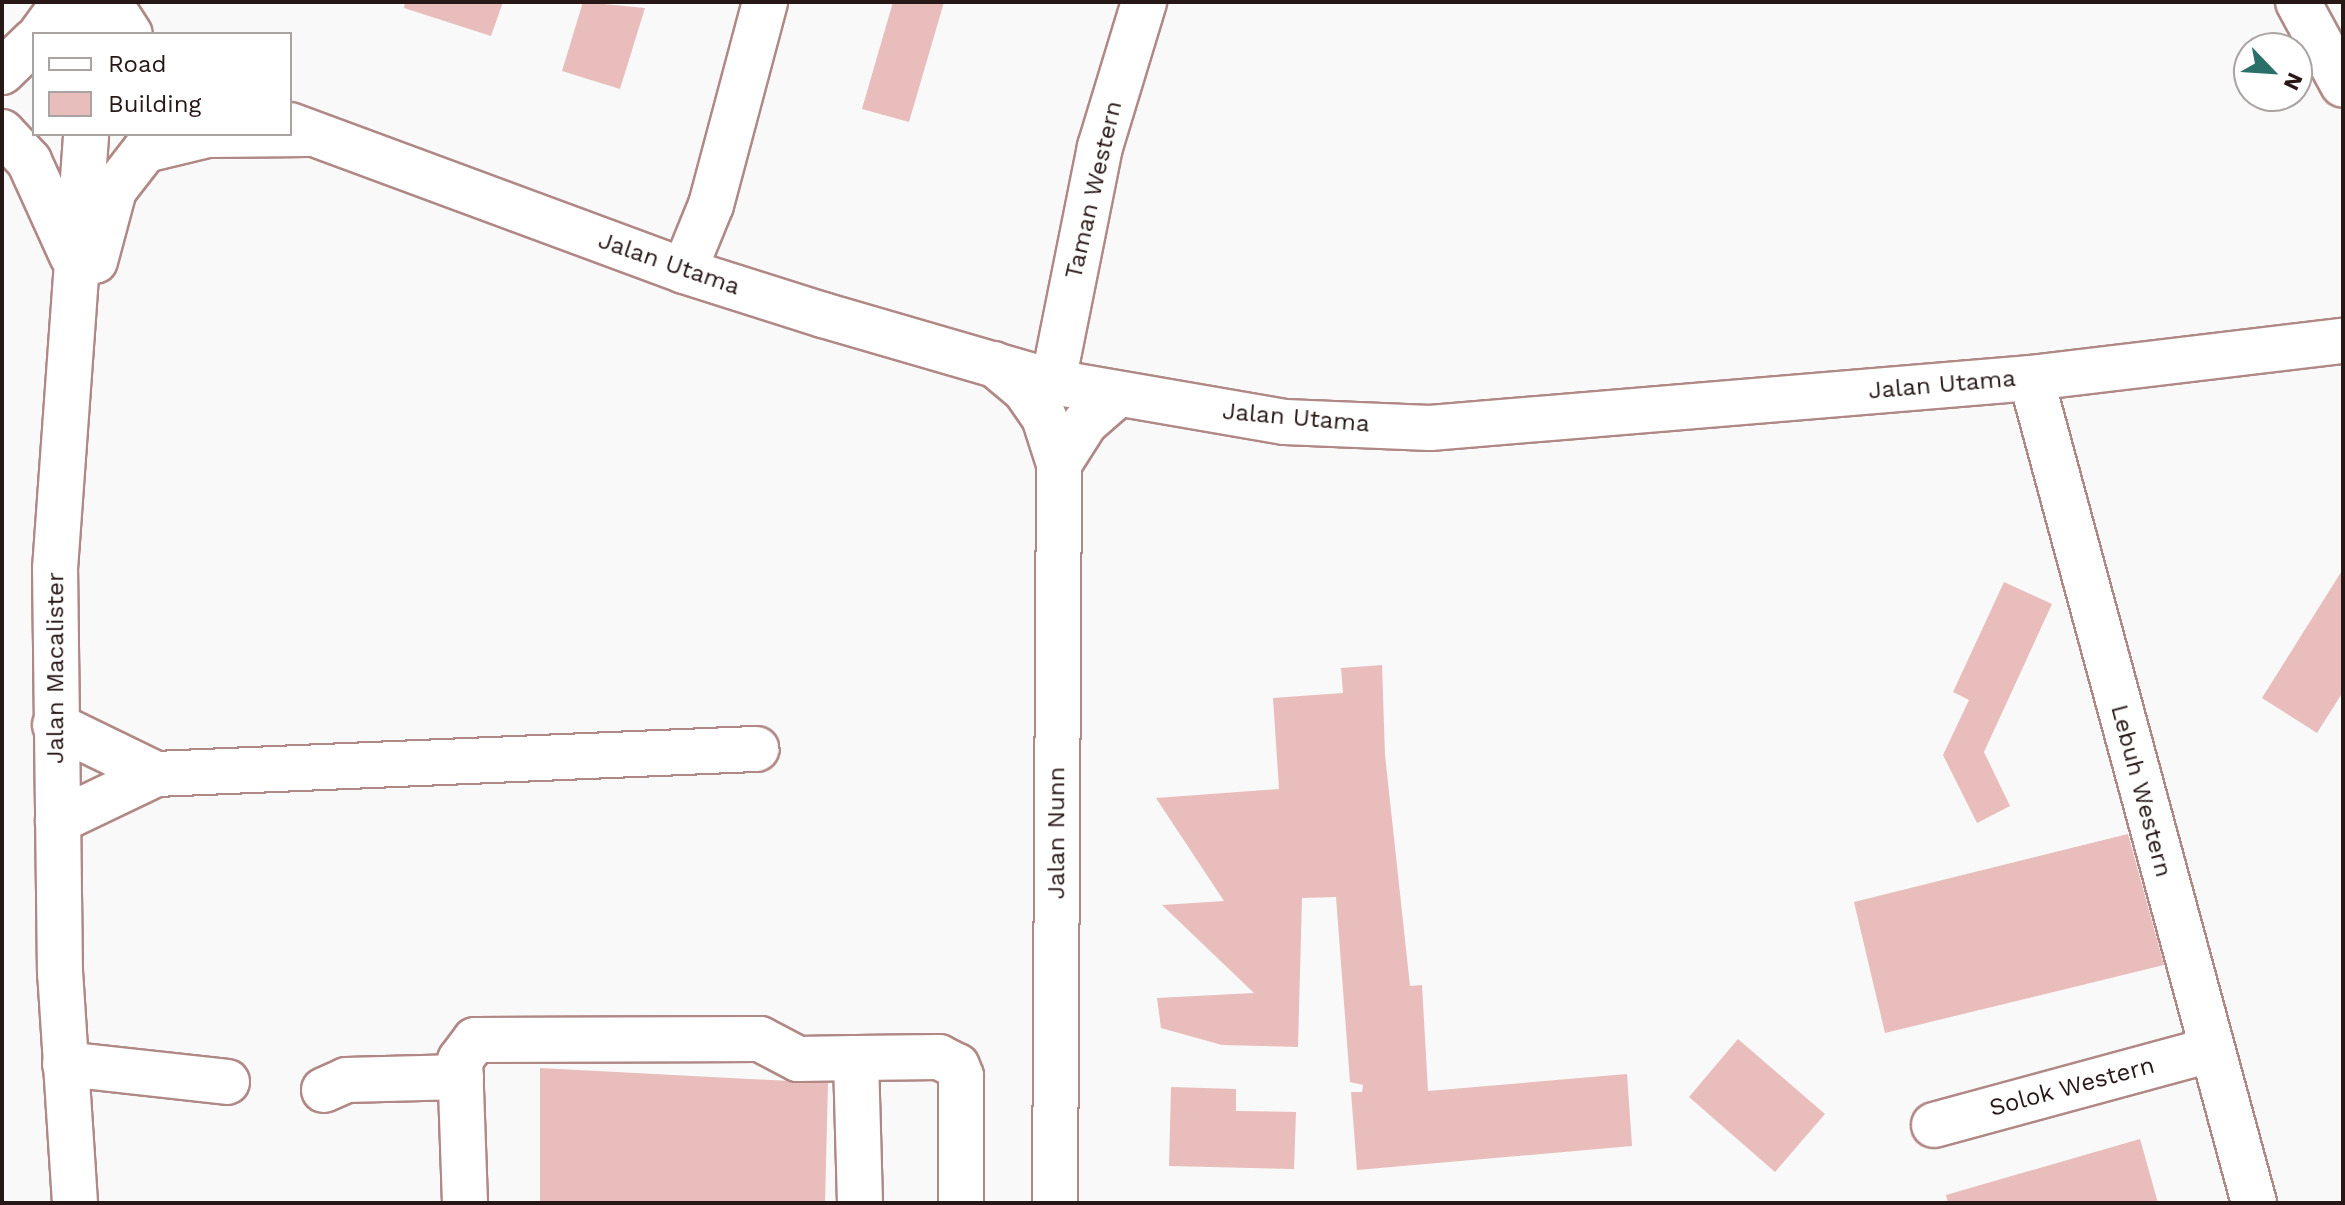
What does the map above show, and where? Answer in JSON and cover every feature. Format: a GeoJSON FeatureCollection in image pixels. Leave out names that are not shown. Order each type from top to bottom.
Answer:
{"type":"FeatureCollection","features":[{"type":"Feature","properties":{"kind":"main road"},"geometry":{"type":"LineString","coordinates":[[42,32],[64,2]]}},
{"type":"Feature","properties":{"kind":"main road"},"geometry":{"type":"LineString","coordinates":[[90,2],[91,32]]}},
{"type":"Feature","properties":{"kind":"main road"},"geometry":{"type":"LineString","coordinates":[[109,2],[129,32]]}},
{"type":"Feature","properties":{"kind":"main road"},"geometry":{"type":"LineString","coordinates":[[684,271],[711,205],[765,2]]}},
{"type":"Feature","properties":{"kind":"main road","name":"Taman Western"},"geometry":{"type":"LineString","coordinates":[[1053,382],[1100,147],[1144,2]]}},
{"type":"Feature","properties":{"kind":"main road"},"geometry":{"type":"LineString","coordinates":[[2298,2],[2343,85]]}},
{"type":"Feature","properties":{"kind":"main road"},"geometry":{"type":"LineString","coordinates":[[2,72],[32,43]]}},
{"type":"Feature","properties":{"kind":"main road"},"geometry":{"type":"LineString","coordinates":[[2,85],[32,81]]}},
{"type":"Feature","properties":{"kind":"main road","name":"Jalan Utama"},"geometry":{"type":"LineString","coordinates":[[298,129],[684,271],[1053,382],[1285,422],[1430,428],[2031,378],[2343,341]]}},
{"type":"Feature","properties":{"kind":"main road"},"geometry":{"type":"LineString","coordinates":[[2,132],[29,161],[73,258]]}},
{"type":"Feature","properties":{"kind":"main road","name":"Jalan Macalister"},"geometry":{"type":"LineString","coordinates":[[75,1203],[65,1064],[55,725],[55,569],[73,258],[86,136]]}},
{"type":"Feature","properties":{"kind":"main road"},"geometry":{"type":"LineString","coordinates":[[69,339],[114,190],[145,150],[196,136]]}},
{"type":"Feature","properties":{"kind":"main road","name":"Jalan Nunn"},"geometry":{"type":"LineString","coordinates":[[994,364],[1025,390],[1044,417],[1059,464],[1055,1203]]}},
{"type":"Feature","properties":{"kind":"main road","name":"Lebuh Western"},"geometry":{"type":"LineString","coordinates":[[2031,378],[2210,1050],[2254,1203]]}},
{"type":"Feature","properties":{"kind":"main road"},"geometry":{"type":"LineString","coordinates":[[1059,464],[1085,423],[1117,395]]}},
{"type":"Feature","properties":{"kind":"main road"},"geometry":{"type":"LineString","coordinates":[[55,725],[156,774]]}},
{"type":"Feature","properties":{"kind":"main road"},"geometry":{"type":"LineString","coordinates":[[58,821],[156,774],[756,749]]}},
{"type":"Feature","properties":{"kind":"main road"},"geometry":{"type":"LineString","coordinates":[[465,1203],[461,1077],[463,1050],[475,1040],[760,1039],[798,1059],[939,1057],[957,1066],[961,1203]]}},
{"type":"Feature","properties":{"kind":"main road","name":"Solok Western"},"geometry":{"type":"LineString","coordinates":[[1934,1125],[2210,1050]]}},
{"type":"Feature","properties":{"kind":"main road"},"geometry":{"type":"LineString","coordinates":[[856,1058],[860,1203]]}},
{"type":"Feature","properties":{"kind":"main road"},"geometry":{"type":"LineString","coordinates":[[65,1064],[227,1082]]}},
{"type":"Feature","properties":{"kind":"main road"},"geometry":{"type":"LineString","coordinates":[[324,1090],[346,1080],[461,1077]]}},
{"type":"Feature","properties":{"kind":"building"},"geometry":{"type":"Polygon","coordinates":[[[405,2],[503,2],[491,36],[404,8],[405,2]]]}},
{"type":"Feature","properties":{"kind":"building"},"geometry":{"type":"Polygon","coordinates":[[[583,2],[645,8],[620,89],[562,71],[583,2]]]}},
{"type":"Feature","properties":{"kind":"building"},"geometry":{"type":"Polygon","coordinates":[[[893,2],[944,2],[909,122],[862,109],[893,2]]]}},
{"type":"Feature","properties":{"kind":"building"},"geometry":{"type":"Polygon","coordinates":[[[2343,569],[2343,692],[2317,733],[2262,698],[2343,569]]]}},
{"type":"Feature","properties":{"kind":"building"},"geometry":{"type":"Polygon","coordinates":[[[2004,582],[2052,604],[1984,752],[2010,806],[1977,823],[1943,755],[1969,700],[1953,692],[2004,582]]]}},
{"type":"Feature","properties":{"kind":"building"},"geometry":{"type":"Polygon","coordinates":[[[1382,665],[1385,755],[1410,986],[1422,985],[1428,1091],[1627,1074],[1632,1146],[1357,1170],[1351,1092],[1362,1092],[1363,1085],[1350,1082],[1336,897],[1302,898],[1298,1047],[1222,1045],[1161,1028],[1157,998],[1254,993],[1162,905],[1224,901],[1156,798],[1279,789],[1273,698],[1343,693],[1341,668],[1382,665]]]}},
{"type":"Feature","properties":{"kind":"building"},"geometry":{"type":"Polygon","coordinates":[[[2128,834],[2164,965],[1885,1033],[1854,902],[2128,834]]]}},
{"type":"Feature","properties":{"kind":"building"},"geometry":{"type":"Polygon","coordinates":[[[1738,1039],[1825,1114],[1775,1172],[1689,1097],[1738,1039]]]}},
{"type":"Feature","properties":{"kind":"building"},"geometry":{"type":"Polygon","coordinates":[[[540,1068],[828,1083],[825,1203],[540,1203],[540,1068]]]}},
{"type":"Feature","properties":{"kind":"building"},"geometry":{"type":"Polygon","coordinates":[[[1171,1087],[1236,1089],[1236,1111],[1296,1112],[1294,1169],[1169,1166],[1171,1087]]]}},
{"type":"Feature","properties":{"kind":"building"},"geometry":{"type":"Polygon","coordinates":[[[2140,1139],[2158,1203],[1948,1203],[1946,1195],[2140,1139]]]}}]}
